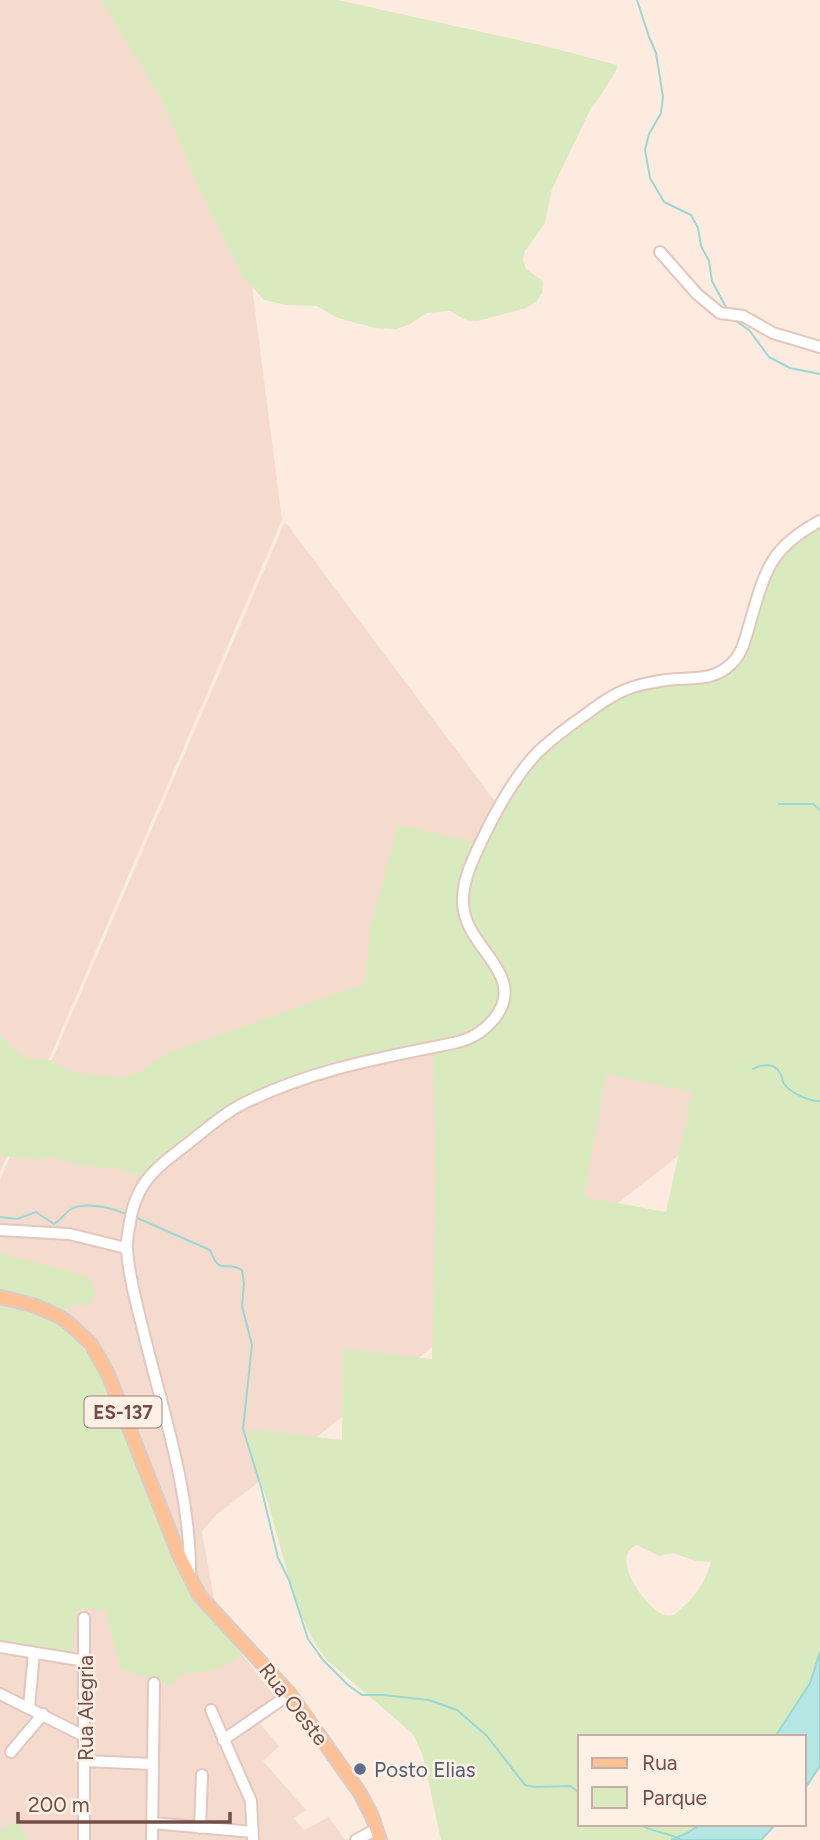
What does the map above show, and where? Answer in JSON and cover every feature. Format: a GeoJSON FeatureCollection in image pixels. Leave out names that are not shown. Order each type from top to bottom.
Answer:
{"type":"FeatureCollection","features":[{"type":"Feature","properties":{"kind":"main road","name":"ES-137"},"geometry":{"type":"LineString","coordinates":[[0,1297],[60,1317],[82,1335],[100,1358],[190,1579]]}},
{"type":"Feature","properties":{"kind":"main road","name":"Rua Oeste"},"geometry":{"type":"LineString","coordinates":[[190,1579],[208,1606],[290,1694],[360,1793],[378,1834]]}},
{"type":"Feature","properties":{"kind":"street"},"geometry":{"type":"LineString","coordinates":[[660,252],[697,294],[720,313],[743,316],[773,334],[820,347]]}},
{"type":"Feature","properties":{"kind":"street"},"geometry":{"type":"LineString","coordinates":[[190,1579],[191,1545],[184,1502],[138,1312],[126,1248],[131,1215],[142,1185],[155,1169],[234,1108],[288,1083],[331,1069],[472,1038],[486,1028],[499,1013],[505,998],[505,984],[469,928],[463,910],[463,894],[466,875],[475,855],[513,785],[539,751],[616,694],[636,686],[666,680],[710,677],[723,672],[742,650],[761,588],[777,552],[800,532],[820,521]]}},
{"type":"Feature","properties":{"kind":"street"},"geometry":{"type":"LineString","coordinates":[[0,1230],[81,1235],[126,1248]]}},
{"type":"Feature","properties":{"kind":"street","name":"Rua Alegria"},"geometry":{"type":"LineString","coordinates":[[84,1618],[84,1840]]}},
{"type":"Feature","properties":{"kind":"street"},"geometry":{"type":"LineString","coordinates":[[0,1647],[85,1661]]}},
{"type":"Feature","properties":{"kind":"street"},"geometry":{"type":"LineString","coordinates":[[29,1707],[34,1653]]}},
{"type":"Feature","properties":{"kind":"street"},"geometry":{"type":"LineString","coordinates":[[152,1840],[154,1683]]}},
{"type":"Feature","properties":{"kind":"street"},"geometry":{"type":"LineString","coordinates":[[0,1694],[84,1736]]}},
{"type":"Feature","properties":{"kind":"street"},"geometry":{"type":"LineString","coordinates":[[223,1740],[290,1694]]}},
{"type":"Feature","properties":{"kind":"street"},"geometry":{"type":"LineString","coordinates":[[152,1823],[200,1828],[222,1835],[253,1836],[251,1801],[211,1710]]}},
{"type":"Feature","properties":{"kind":"street"},"geometry":{"type":"LineString","coordinates":[[11,1752],[43,1714]]}},
{"type":"Feature","properties":{"kind":"street"},"geometry":{"type":"LineString","coordinates":[[85,1761],[152,1764]]}},
{"type":"Feature","properties":{"kind":"street"},"geometry":{"type":"LineString","coordinates":[[200,1828],[202,1775]]}},
{"type":"Feature","properties":{"kind":"street"},"geometry":{"type":"LineString","coordinates":[[356,1840],[378,1834]]}},
{"type":"Feature","properties":{"kind":"shaded area"},"geometry":{"type":"Polygon","coordinates":[[[0,0],[215,0],[282,520],[0,1172],[0,0]]]}},
{"type":"Feature","properties":{"kind":"shaded area"},"geometry":{"type":"Polygon","coordinates":[[[285,522],[731,1115],[216,1515],[202,1531],[220,1634],[116,1593],[82,1594],[82,1656],[0,1644],[0,1306],[56,1323],[95,1363],[145,1504],[156,1517],[100,1361],[59,1319],[0,1300],[0,1180],[285,522]]]}},
{"type":"Feature","properties":{"kind":"shaded area"},"geometry":{"type":"Polygon","coordinates":[[[84,1596],[227,1635],[279,1702],[257,1720],[279,1746],[263,1761],[306,1810],[294,1818],[304,1830],[329,1817],[345,1840],[0,1840],[0,1647],[84,1661],[84,1596]]]}},
{"type":"Feature","properties":{"kind":"green space"},"geometry":{"type":"Polygon","coordinates":[[[101,0],[338,0],[549,47],[617,65],[616,71],[593,104],[552,189],[545,223],[525,251],[523,260],[526,269],[543,281],[542,293],[536,302],[526,308],[478,321],[466,320],[450,311],[427,313],[397,329],[376,328],[338,318],[317,306],[286,305],[264,300],[242,276],[201,192],[162,100],[101,0]]]}},
{"type":"Feature","properties":{"kind":"green space"},"geometry":{"type":"Polygon","coordinates":[[[820,527],[820,1652],[817,1664],[802,1696],[776,1735],[578,1735],[578,1826],[698,1826],[687,1833],[671,1840],[441,1840],[423,1756],[413,1734],[327,1660],[315,1644],[297,1607],[268,1503],[249,1447],[248,1429],[342,1440],[343,1349],[432,1359],[436,1172],[433,1054],[467,1044],[508,997],[482,948],[466,909],[466,894],[482,848],[511,795],[531,770],[552,746],[599,708],[638,691],[710,680],[735,666],[771,570],[792,542],[820,527]],[[606,1074],[584,1197],[666,1212],[692,1092],[606,1074]],[[637,1545],[629,1551],[626,1560],[628,1570],[639,1592],[655,1610],[664,1615],[674,1615],[697,1592],[711,1562],[696,1561],[673,1553],[659,1556],[637,1545]]]}},
{"type":"Feature","properties":{"kind":"green space"},"geometry":{"type":"Polygon","coordinates":[[[398,825],[476,842],[462,873],[457,902],[473,944],[500,983],[502,994],[496,1007],[475,1034],[296,1077],[199,1130],[164,1153],[141,1177],[118,1169],[78,1165],[55,1157],[39,1159],[0,1156],[0,1034],[14,1050],[26,1058],[50,1060],[72,1072],[120,1078],[141,1071],[167,1053],[365,984],[370,929],[398,825]]]}},
{"type":"Feature","properties":{"kind":"green space"},"geometry":{"type":"Polygon","coordinates":[[[0,1253],[80,1274],[91,1280],[96,1294],[88,1306],[74,1304],[62,1314],[0,1293],[0,1253]]]}},
{"type":"Feature","properties":{"kind":"green space"},"geometry":{"type":"Polygon","coordinates":[[[0,1303],[38,1315],[65,1329],[95,1366],[106,1385],[179,1567],[245,1651],[232,1661],[209,1671],[184,1672],[170,1686],[119,1668],[106,1610],[78,1609],[72,1652],[0,1642],[0,1303]]]}},
{"type":"Feature","properties":{"kind":"green space"},"geometry":{"type":"Polygon","coordinates":[[[16,1820],[29,1840],[0,1840],[0,1831],[16,1820]]]}},
{"type":"Feature","properties":{"kind":"water"},"geometry":{"type":"Polygon","coordinates":[[[820,1652],[820,1766],[806,1787],[806,1735],[776,1735],[810,1683],[820,1652]]]}},
{"type":"Feature","properties":{"kind":"water"},"geometry":{"type":"Polygon","coordinates":[[[698,1826],[774,1826],[761,1840],[671,1840],[698,1826]]]}},
{"type":"Feature","properties":{"kind":"waterway"},"geometry":{"type":"LineString","coordinates":[[637,0],[656,53],[663,97],[661,113],[649,134],[645,150],[650,178],[664,202],[691,215],[709,261],[712,281],[728,311]]}},
{"type":"Feature","properties":{"kind":"waterway"},"geometry":{"type":"LineString","coordinates":[[736,321],[749,330],[769,357],[790,368],[820,374]]}},
{"type":"Feature","properties":{"kind":"waterway"},"geometry":{"type":"LineString","coordinates":[[779,804],[813,804],[820,810]]}},
{"type":"Feature","properties":{"kind":"waterway"},"geometry":{"type":"LineString","coordinates":[[753,1069],[765,1065],[773,1066],[792,1091],[820,1101]]}},
{"type":"Feature","properties":{"kind":"waterway"},"geometry":{"type":"LineString","coordinates":[[0,1217],[17,1219],[36,1212],[54,1224],[71,1209],[91,1205],[126,1214]]}},
{"type":"Feature","properties":{"kind":"waterway"},"geometry":{"type":"LineString","coordinates":[[135,1217],[210,1250],[220,1266],[242,1270],[242,1306],[252,1345],[243,1429],[261,1487],[278,1558],[289,1580],[308,1639],[323,1660],[362,1695],[429,1700],[457,1710],[487,1736],[525,1785],[570,1786],[578,1792]]}},
{"type":"Feature","properties":{"kind":"waterway"},"geometry":{"type":"LineString","coordinates":[[643,1826],[681,1840]]}},
{"type":"Feature","properties":{"kind":"place","name":"Posto Elias"},"geometry":{"type":"Point","coordinates":[360,1769]}}]}
